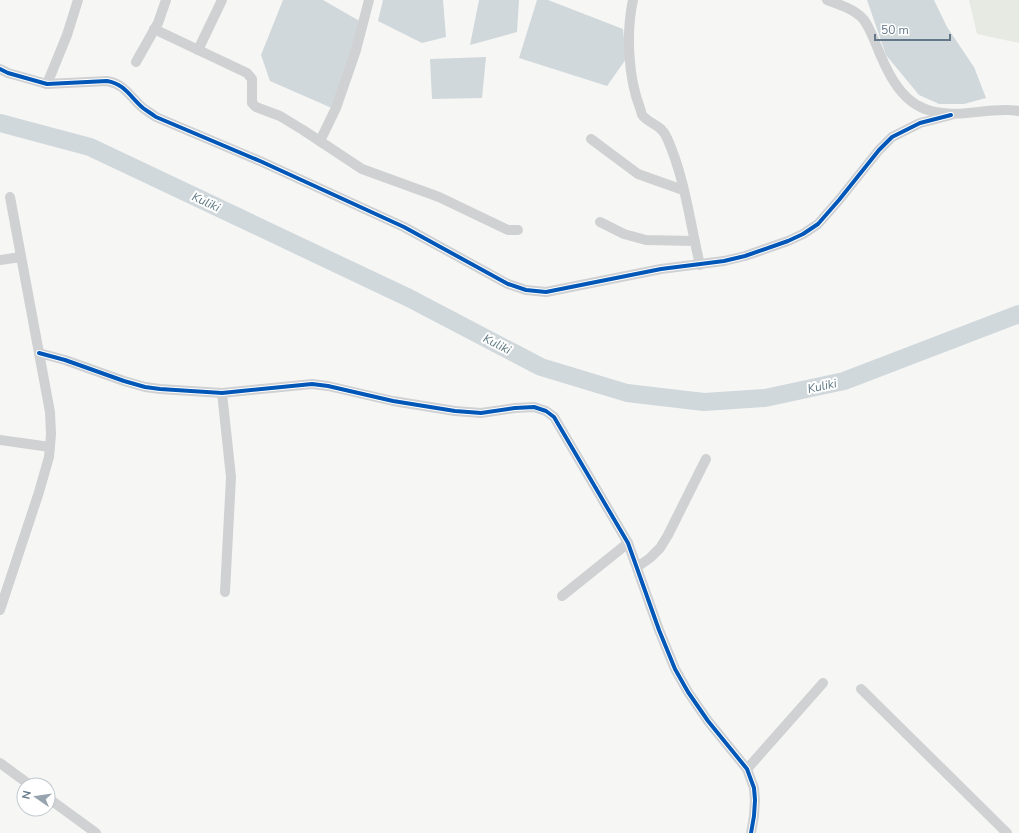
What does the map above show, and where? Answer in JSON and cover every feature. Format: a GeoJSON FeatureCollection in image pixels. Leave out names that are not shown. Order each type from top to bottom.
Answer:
{"type":"FeatureCollection","features":[{"type":"Feature","properties":{"kind":"street"},"geometry":{"type":"LineString","coordinates":[[47,84],[67,35],[78,0]]}},
{"type":"Feature","properties":{"kind":"street"},"geometry":{"type":"LineString","coordinates":[[136,62],[154,29],[166,0]]}},
{"type":"Feature","properties":{"kind":"street"},"geometry":{"type":"LineString","coordinates":[[198,50],[222,0]]}},
{"type":"Feature","properties":{"kind":"street"},"geometry":{"type":"LineString","coordinates":[[320,141],[336,108],[351,65],[369,0]]}},
{"type":"Feature","properties":{"kind":"street"},"geometry":{"type":"LineString","coordinates":[[633,0],[630,33],[633,87],[643,116],[659,127],[667,136],[679,171],[700,265]]}},
{"type":"Feature","properties":{"kind":"street"},"geometry":{"type":"LineString","coordinates":[[827,0],[854,12],[864,20],[890,75],[906,98],[924,109],[951,115]]}},
{"type":"Feature","properties":{"kind":"street"},"geometry":{"type":"LineString","coordinates":[[849,0],[854,12]]}},
{"type":"Feature","properties":{"kind":"street"},"geometry":{"type":"LineString","coordinates":[[154,29],[247,73],[252,79],[252,103],[256,107],[280,116],[362,169],[438,197],[508,230],[518,230]]}},
{"type":"Feature","properties":{"kind":"street"},"geometry":{"type":"LineString","coordinates":[[0,69],[8,73],[47,84],[107,81],[116,82],[121,85],[142,108],[156,117],[260,161],[404,227],[508,284],[526,290],[546,292],[661,269],[724,261],[745,256],[788,241],[803,234],[818,224],[879,150],[892,137],[920,123],[951,115],[992,111],[1019,111]]}},
{"type":"Feature","properties":{"kind":"street"},"geometry":{"type":"LineString","coordinates":[[591,139],[638,174],[683,190]]}},
{"type":"Feature","properties":{"kind":"street"},"geometry":{"type":"LineString","coordinates":[[0,610],[39,492],[49,456],[51,434],[50,412],[10,196]]}},
{"type":"Feature","properties":{"kind":"street"},"geometry":{"type":"LineString","coordinates":[[600,222],[624,234],[646,240],[694,241]]}},
{"type":"Feature","properties":{"kind":"street"},"geometry":{"type":"LineString","coordinates":[[0,260],[21,257]]}},
{"type":"Feature","properties":{"kind":"street"},"geometry":{"type":"LineString","coordinates":[[39,353],[65,360],[145,387],[160,389],[222,393],[312,384],[328,386],[393,401],[481,414],[515,408],[534,407],[546,410],[554,417],[628,543],[678,675],[708,721],[747,769],[754,788],[755,800],[754,816],[750,833]]}},
{"type":"Feature","properties":{"kind":"street"},"geometry":{"type":"LineString","coordinates":[[222,393],[231,477],[225,592]]}},
{"type":"Feature","properties":{"kind":"street"},"geometry":{"type":"LineString","coordinates":[[0,440],[50,447]]}},
{"type":"Feature","properties":{"kind":"street"},"geometry":{"type":"LineString","coordinates":[[637,567],[650,558],[660,548],[668,536],[706,459]]}},
{"type":"Feature","properties":{"kind":"street"},"geometry":{"type":"LineString","coordinates":[[562,596],[628,543]]}},
{"type":"Feature","properties":{"kind":"street"},"geometry":{"type":"LineString","coordinates":[[747,769],[823,683]]}},
{"type":"Feature","properties":{"kind":"street"},"geometry":{"type":"LineString","coordinates":[[861,689],[1007,833]]}},
{"type":"Feature","properties":{"kind":"street"},"geometry":{"type":"LineString","coordinates":[[0,763],[19,777]]}},
{"type":"Feature","properties":{"kind":"street"},"geometry":{"type":"LineString","coordinates":[[56,804],[96,833]]}},
{"type":"Feature","properties":{"kind":"shaded area"},"geometry":{"type":"Polygon","coordinates":[[[283,0],[323,0],[363,23],[334,109],[270,81],[261,55],[283,0]]]}},
{"type":"Feature","properties":{"kind":"shaded area"},"geometry":{"type":"Polygon","coordinates":[[[383,0],[443,0],[446,37],[422,43],[378,21],[383,0]]]}},
{"type":"Feature","properties":{"kind":"shaded area"},"geometry":{"type":"Polygon","coordinates":[[[479,0],[519,0],[517,32],[470,45],[479,0]]]}},
{"type":"Feature","properties":{"kind":"shaded area"},"geometry":{"type":"Polygon","coordinates":[[[537,0],[548,0],[623,29],[626,59],[607,86],[519,58],[537,0]]]}},
{"type":"Feature","properties":{"kind":"shaded area"},"geometry":{"type":"Polygon","coordinates":[[[867,0],[934,0],[947,27],[974,67],[986,98],[964,104],[939,104],[919,95],[886,55],[867,0]]]}},
{"type":"Feature","properties":{"kind":"shaded area"},"geometry":{"type":"Polygon","coordinates":[[[969,0],[1019,0],[1019,43],[977,34],[969,0]]]}},
{"type":"Feature","properties":{"kind":"shaded area"},"geometry":{"type":"Polygon","coordinates":[[[486,57],[482,98],[432,99],[430,59],[486,57]]]}},
{"type":"Feature","properties":{"kind":"waterway","name":"Kuliki"},"geometry":{"type":"LineString","coordinates":[[0,123],[90,147],[409,298],[541,367],[627,393],[704,402],[765,398],[844,381],[1019,314]]}},
{"type":"Feature","properties":{"kind":"cycle path"},"geometry":{"type":"LineString","coordinates":[[0,69],[8,73],[47,84],[107,81],[118,85],[123,88],[138,104],[156,117],[260,161],[404,227],[508,284],[526,290],[546,292],[661,269],[724,261],[745,256],[788,241],[803,234],[818,224],[879,150],[892,137],[920,123],[951,115]]}},
{"type":"Feature","properties":{"kind":"cycle path"},"geometry":{"type":"LineString","coordinates":[[39,353],[65,360],[124,381],[145,387],[160,389],[222,393],[312,384],[328,386],[393,401],[455,411],[481,413],[534,407],[546,411],[554,417],[628,543],[659,630],[675,669],[688,692],[708,721],[747,769],[754,788],[755,800],[751,833]]}}]}
